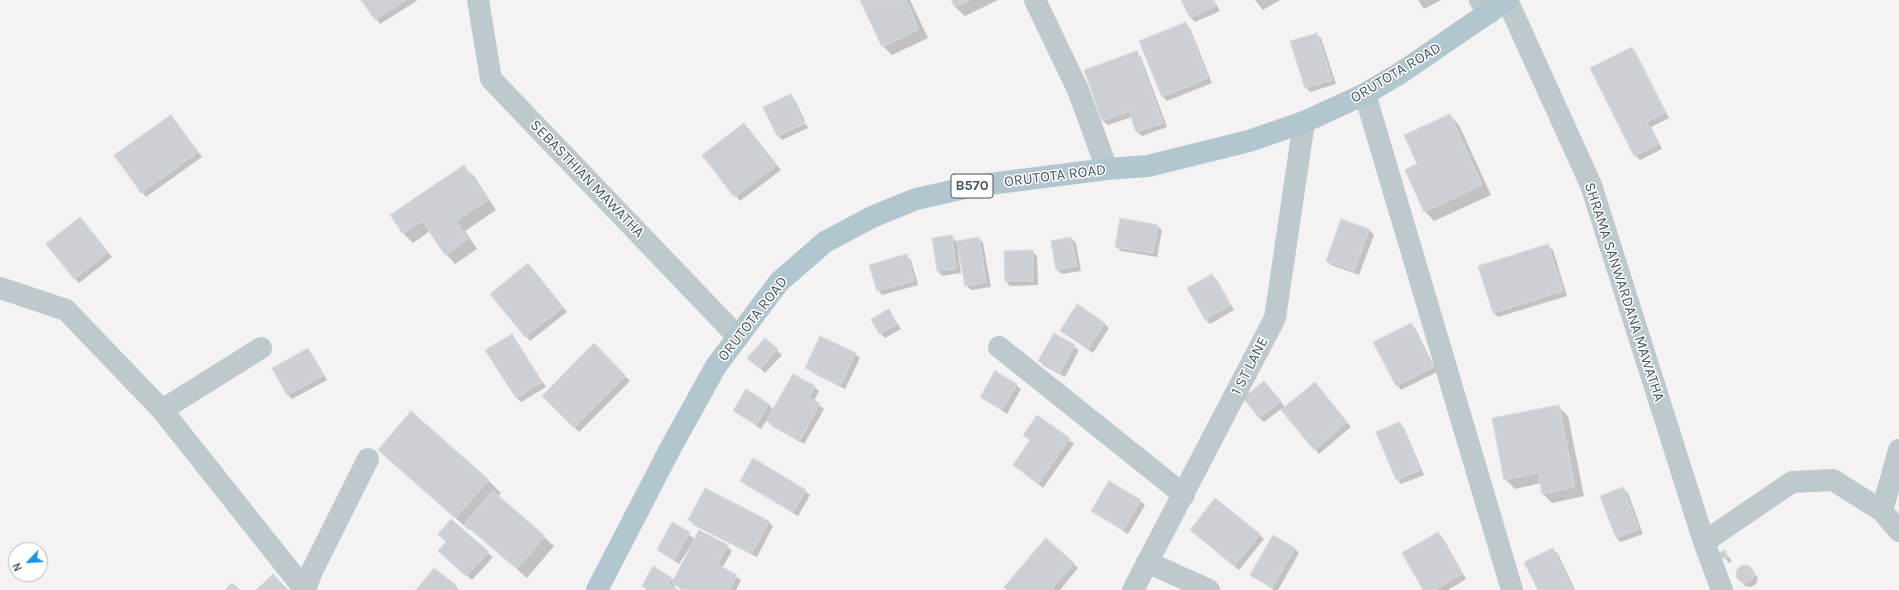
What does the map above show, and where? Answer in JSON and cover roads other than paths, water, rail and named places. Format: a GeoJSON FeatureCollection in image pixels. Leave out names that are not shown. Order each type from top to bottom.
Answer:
{"type":"FeatureCollection","features":[{"type":"Feature","properties":{"kind":"main road","name":"ORUTOTA ROAD"},"geometry":{"type":"LineString","coordinates":[[597,590],[670,448],[716,366],[779,282],[825,242],[872,217],[916,199],[974,186],[1107,169],[1148,166],[1249,141],[1304,122],[1364,94],[1402,72],[1484,6],[1507,0]]}},
{"type":"Feature","properties":{"kind":"street","name":"SEBASTHIAN MAWATHA"},"geometry":{"type":"LineString","coordinates":[[478,0],[492,79],[738,337]]}},
{"type":"Feature","properties":{"kind":"street"},"geometry":{"type":"LineString","coordinates":[[1035,0],[1078,90],[1107,169]]}},
{"type":"Feature","properties":{"kind":"street","name":"SHRAMA SANWARDANA MAWATHA"},"geometry":{"type":"LineString","coordinates":[[1507,0],[1591,185],[1704,542],[1722,590]]}},
{"type":"Feature","properties":{"kind":"street"},"geometry":{"type":"LineString","coordinates":[[1364,94],[1512,590]]}},
{"type":"Feature","properties":{"kind":"street","name":"1 ST LANE"},"geometry":{"type":"LineString","coordinates":[[1133,590],[1146,562],[1184,495],[1275,318],[1304,122]]}},
{"type":"Feature","properties":{"kind":"street"},"geometry":{"type":"LineString","coordinates":[[0,288],[66,310],[162,410],[305,590],[368,459]]}},
{"type":"Feature","properties":{"kind":"street"},"geometry":{"type":"LineString","coordinates":[[999,347],[1184,495]]}},
{"type":"Feature","properties":{"kind":"street"},"geometry":{"type":"LineString","coordinates":[[162,410],[261,348]]}},
{"type":"Feature","properties":{"kind":"street"},"geometry":{"type":"LineString","coordinates":[[1882,510],[1899,450]]}},
{"type":"Feature","properties":{"kind":"street"},"geometry":{"type":"LineString","coordinates":[[1704,542],[1792,482],[1832,480],[1882,510],[1899,531]]}},
{"type":"Feature","properties":{"kind":"street"},"geometry":{"type":"LineString","coordinates":[[1146,562],[1208,590]]}}]}
